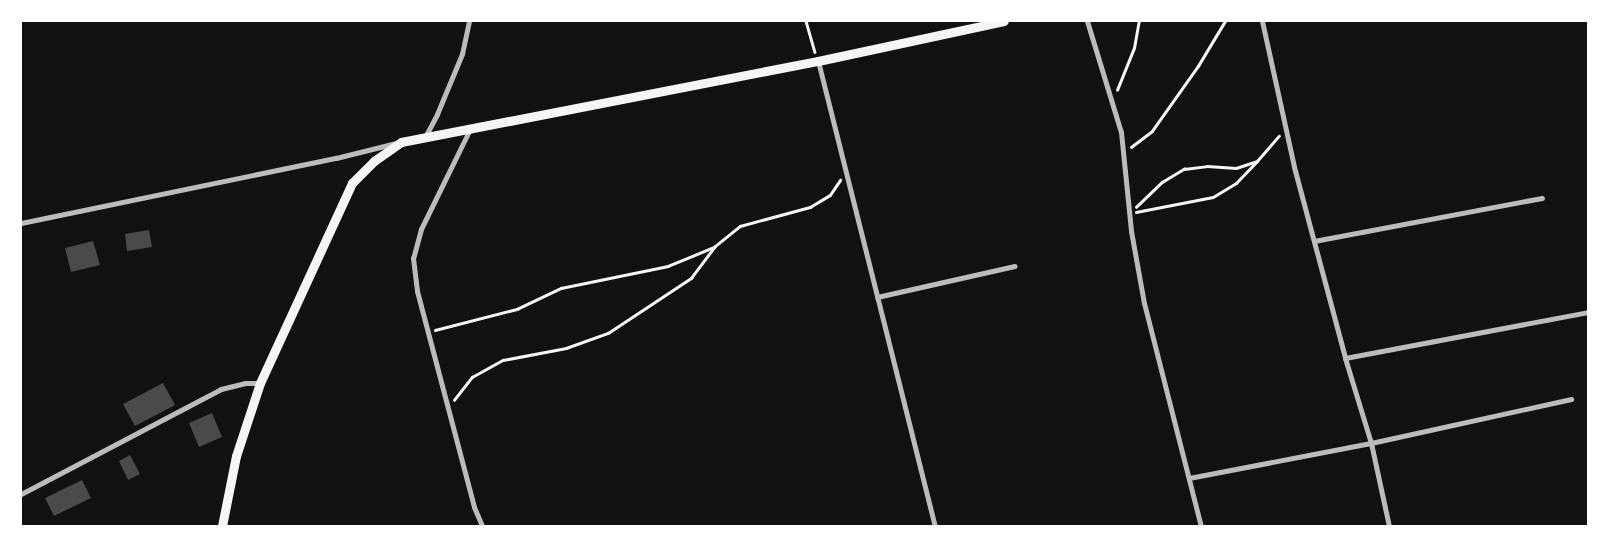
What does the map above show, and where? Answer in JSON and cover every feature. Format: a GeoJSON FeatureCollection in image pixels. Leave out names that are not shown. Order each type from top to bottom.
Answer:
{"type":"FeatureCollection","features":[{"type":"Feature","properties":{"kind":"main road"},"geometry":{"type":"LineString","coordinates":[[222,526],[236,456],[260,382],[352,183],[374,161],[401,142],[818,61],[1004,21]]}},
{"type":"Feature","properties":{"kind":"street"},"geometry":{"type":"LineString","coordinates":[[425,137],[438,114],[462,54],[469,21]]}},
{"type":"Feature","properties":{"kind":"street"},"geometry":{"type":"LineString","coordinates":[[1088,21],[1121,132],[1130,214],[1144,302],[1201,526]]}},
{"type":"Feature","properties":{"kind":"street"},"geometry":{"type":"LineString","coordinates":[[1262,21],[1294,168],[1345,358],[1371,443],[1389,526]]}},
{"type":"Feature","properties":{"kind":"street"},"geometry":{"type":"LineString","coordinates":[[818,61],[935,526]]}},
{"type":"Feature","properties":{"kind":"street"},"geometry":{"type":"LineString","coordinates":[[470,128],[421,229],[413,258],[417,291],[474,507],[482,526]]}},
{"type":"Feature","properties":{"kind":"street"},"geometry":{"type":"LineString","coordinates":[[21,223],[336,158],[401,142]]}},
{"type":"Feature","properties":{"kind":"street"},"geometry":{"type":"LineString","coordinates":[[1314,241],[1542,198]]}},
{"type":"Feature","properties":{"kind":"street"},"geometry":{"type":"LineString","coordinates":[[877,298],[1016,266]]}},
{"type":"Feature","properties":{"kind":"street"},"geometry":{"type":"LineString","coordinates":[[1345,358],[1588,312]]}},
{"type":"Feature","properties":{"kind":"street"},"geometry":{"type":"LineString","coordinates":[[21,494],[221,389],[245,382],[260,382]]}},
{"type":"Feature","properties":{"kind":"street"},"geometry":{"type":"LineString","coordinates":[[1189,478],[1371,443],[1572,399]]}},
{"type":"Feature","properties":{"kind":"path"},"geometry":{"type":"LineString","coordinates":[[806,21],[818,61]]}},
{"type":"Feature","properties":{"kind":"path"},"geometry":{"type":"LineString","coordinates":[[1112,100],[1134,48],[1139,21]]}},
{"type":"Feature","properties":{"kind":"path"},"geometry":{"type":"LineString","coordinates":[[1123,153],[1152,131],[1198,66],[1225,21]]}},
{"type":"Feature","properties":{"kind":"path"},"geometry":{"type":"LineString","coordinates":[[1130,214],[1213,197],[1236,183],[1286,128]]}},
{"type":"Feature","properties":{"kind":"path"},"geometry":{"type":"LineString","coordinates":[[1130,214],[1162,182],[1184,169],[1207,166],[1236,168],[1257,161]]}},
{"type":"Feature","properties":{"kind":"path"},"geometry":{"type":"LineString","coordinates":[[448,407],[472,378],[502,360],[566,348],[608,333],[691,278],[714,247],[740,226],[810,207],[830,195],[845,170]]}},
{"type":"Feature","properties":{"kind":"path"},"geometry":{"type":"LineString","coordinates":[[429,332],[517,309],[561,288],[668,266],[714,247]]}},
{"type":"Feature","properties":{"kind":"building"},"geometry":{"type":"Polygon","coordinates":[[[149,230],[152,247],[127,251],[125,234],[149,230]]]}},
{"type":"Feature","properties":{"kind":"building"},"geometry":{"type":"Polygon","coordinates":[[[93,241],[100,265],[71,272],[65,248],[93,241]]]}},
{"type":"Feature","properties":{"kind":"building"},"geometry":{"type":"Polygon","coordinates":[[[163,383],[175,405],[135,426],[123,404],[163,383]]]}},
{"type":"Feature","properties":{"kind":"building"},"geometry":{"type":"Polygon","coordinates":[[[212,413],[222,437],[199,447],[189,423],[212,413]]]}},
{"type":"Feature","properties":{"kind":"building"},"geometry":{"type":"Polygon","coordinates":[[[130,455],[140,474],[128,480],[119,461],[130,455]]]}},
{"type":"Feature","properties":{"kind":"building"},"geometry":{"type":"Polygon","coordinates":[[[82,480],[91,498],[54,516],[45,498],[82,480]]]}}]}
